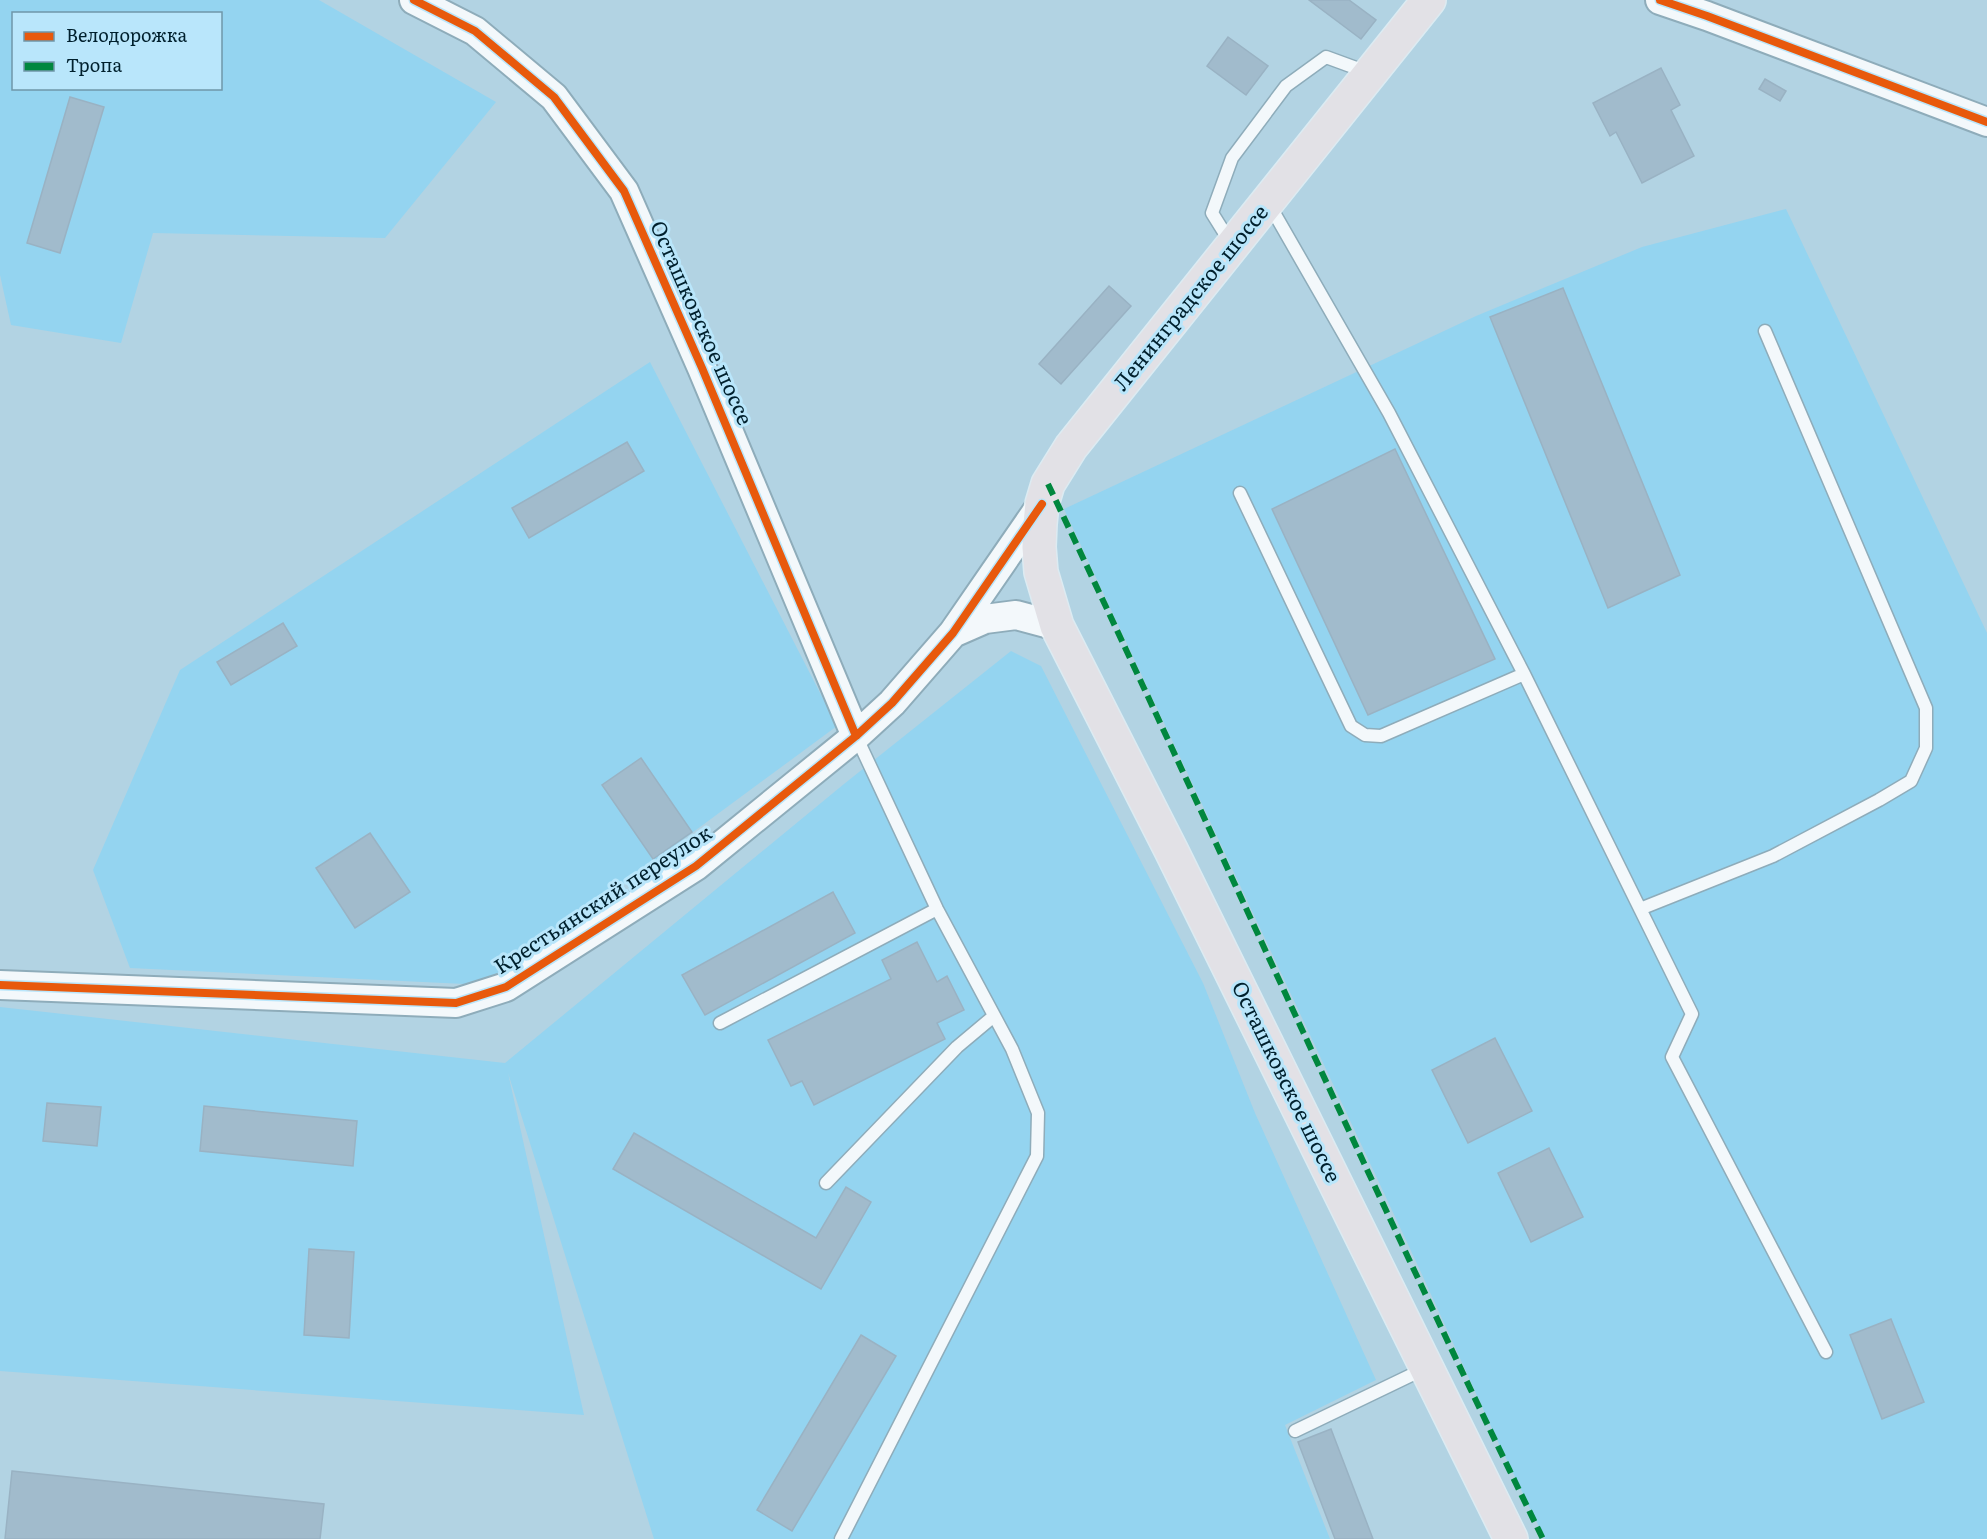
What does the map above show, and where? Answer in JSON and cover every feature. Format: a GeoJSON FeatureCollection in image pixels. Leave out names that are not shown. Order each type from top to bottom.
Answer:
{"type":"FeatureCollection","features":[{"type":"Feature","properties":{"kind":"main road","name":"Ленинградское шоссе"},"geometry":{"type":"LineString","coordinates":[[1057,626],[1041,572],[1039,547],[1042,504],[1048,484],[1071,447],[1429,0]]}},
{"type":"Feature","properties":{"kind":"main road","name":"Осташковское шоссе"},"geometry":{"type":"LineString","coordinates":[[1057,626],[1172,850],[1511,1539]]}},
{"type":"Feature","properties":{"kind":"street","name":"Осташковское шоссе"},"geometry":{"type":"LineString","coordinates":[[414,0],[475,31],[554,97],[624,191],[702,368],[856,736]]}},
{"type":"Feature","properties":{"kind":"street"},"geometry":{"type":"LineString","coordinates":[[1660,0],[1719,20],[1987,122]]}},
{"type":"Feature","properties":{"kind":"street","name":"Крестьянский переулок"},"geometry":{"type":"LineString","coordinates":[[0,985],[456,1003],[506,987],[696,866],[856,736],[892,703],[953,633],[1042,504]]}},
{"type":"Feature","properties":{"kind":"street"},"geometry":{"type":"LineString","coordinates":[[953,633],[985,619],[1016,615],[1057,626]]}},
{"type":"Feature","properties":{"kind":"lane"},"geometry":{"type":"LineString","coordinates":[[1233,246],[1212,213],[1232,158],[1286,86],[1326,57],[1371,73]]}},
{"type":"Feature","properties":{"kind":"lane"},"geometry":{"type":"LineString","coordinates":[[1268,203],[1389,413],[1524,674],[1692,1014],[1672,1057],[1826,1352]]}},
{"type":"Feature","properties":{"kind":"lane"},"geometry":{"type":"LineString","coordinates":[[1640,909],[1773,856],[1879,800],[1911,781],[1926,748],[1926,708],[1765,331]]}},
{"type":"Feature","properties":{"kind":"lane"},"geometry":{"type":"LineString","coordinates":[[1240,493],[1351,726],[1365,735],[1381,736],[1524,674]]}},
{"type":"Feature","properties":{"kind":"lane"},"geometry":{"type":"LineString","coordinates":[[842,1539],[1037,1156],[1038,1113],[1012,1049],[937,909],[856,736]]}},
{"type":"Feature","properties":{"kind":"lane"},"geometry":{"type":"LineString","coordinates":[[720,1023],[937,909]]}},
{"type":"Feature","properties":{"kind":"lane"},"geometry":{"type":"LineString","coordinates":[[826,1183],[957,1047],[994,1016]]}},
{"type":"Feature","properties":{"kind":"lane"},"geometry":{"type":"LineString","coordinates":[[1295,1431],[1427,1368]]}},
{"type":"Feature","properties":{"kind":"shaded area"},"geometry":{"type":"Polygon","coordinates":[[[0,0],[319,0],[496,102],[385,238],[153,233],[121,343],[11,325],[0,275],[0,0]]]}},
{"type":"Feature","properties":{"kind":"shaded area"},"geometry":{"type":"Polygon","coordinates":[[[1786,209],[1987,633],[1987,1539],[1545,1539],[1064,509],[1476,316],[1642,247],[1786,209]]]}},
{"type":"Feature","properties":{"kind":"shaded area"},"geometry":{"type":"Polygon","coordinates":[[[650,362],[837,726],[486,985],[130,968],[93,870],[180,670],[650,362]]]}},
{"type":"Feature","properties":{"kind":"shaded area"},"geometry":{"type":"Polygon","coordinates":[[[1011,651],[1041,666],[1203,983],[1255,1113],[1376,1380],[1285,1425],[1330,1539],[654,1539],[508,1073],[584,1415],[0,1371],[0,1007],[505,1063],[844,784],[1011,651]]]}},
{"type":"Feature","properties":{"kind":"building"},"geometry":{"type":"Polygon","coordinates":[[[1309,0],[1349,0],[1376,20],[1361,39],[1309,0]]]}},
{"type":"Feature","properties":{"kind":"building"},"geometry":{"type":"Polygon","coordinates":[[[1228,37],[1268,66],[1246,95],[1207,66],[1228,37]]]}},
{"type":"Feature","properties":{"kind":"building"},"geometry":{"type":"Polygon","coordinates":[[[1661,68],[1680,105],[1671,110],[1694,156],[1642,183],[1616,132],[1610,136],[1593,103],[1661,68]]]}},
{"type":"Feature","properties":{"kind":"building"},"geometry":{"type":"Polygon","coordinates":[[[1765,79],[1786,91],[1780,101],[1759,89],[1765,79]]]}},
{"type":"Feature","properties":{"kind":"building"},"geometry":{"type":"Polygon","coordinates":[[[70,97],[104,107],[60,253],[27,243],[70,97]]]}},
{"type":"Feature","properties":{"kind":"building"},"geometry":{"type":"Polygon","coordinates":[[[1109,286],[1131,306],[1061,384],[1039,364],[1109,286]]]}},
{"type":"Feature","properties":{"kind":"building"},"geometry":{"type":"Polygon","coordinates":[[[1563,288],[1680,575],[1608,608],[1490,317],[1563,288]]]}},
{"type":"Feature","properties":{"kind":"building"},"geometry":{"type":"Polygon","coordinates":[[[627,442],[644,471],[529,538],[512,508],[627,442]]]}},
{"type":"Feature","properties":{"kind":"building"},"geometry":{"type":"Polygon","coordinates":[[[1395,449],[1495,659],[1368,715],[1272,509],[1395,449]]]}},
{"type":"Feature","properties":{"kind":"building"},"geometry":{"type":"Polygon","coordinates":[[[283,623],[297,646],[231,685],[217,662],[283,623]]]}},
{"type":"Feature","properties":{"kind":"building"},"geometry":{"type":"Polygon","coordinates":[[[641,758],[692,832],[653,859],[602,785],[641,758]]]}},
{"type":"Feature","properties":{"kind":"building"},"geometry":{"type":"Polygon","coordinates":[[[370,833],[410,892],[355,928],[316,868],[370,833]]]}},
{"type":"Feature","properties":{"kind":"building"},"geometry":{"type":"Polygon","coordinates":[[[833,892],[855,933],[705,1015],[682,975],[833,892]]]}},
{"type":"Feature","properties":{"kind":"building"},"geometry":{"type":"Polygon","coordinates":[[[917,942],[937,982],[947,976],[964,1010],[937,1023],[945,1039],[814,1105],[802,1081],[791,1086],[768,1040],[891,979],[882,960],[917,942]]]}},
{"type":"Feature","properties":{"kind":"building"},"geometry":{"type":"Polygon","coordinates":[[[1495,1038],[1532,1111],[1468,1143],[1432,1070],[1495,1038]]]}},
{"type":"Feature","properties":{"kind":"building"},"geometry":{"type":"Polygon","coordinates":[[[47,1103],[101,1107],[97,1146],[43,1141],[47,1103]]]}},
{"type":"Feature","properties":{"kind":"building"},"geometry":{"type":"Polygon","coordinates":[[[204,1106],[357,1121],[353,1166],[200,1151],[204,1106]]]}},
{"type":"Feature","properties":{"kind":"building"},"geometry":{"type":"Polygon","coordinates":[[[634,1133],[816,1238],[846,1187],[871,1202],[821,1289],[613,1169],[634,1133]]]}},
{"type":"Feature","properties":{"kind":"building"},"geometry":{"type":"Polygon","coordinates":[[[1549,1148],[1583,1217],[1531,1242],[1498,1173],[1549,1148]]]}},
{"type":"Feature","properties":{"kind":"building"},"geometry":{"type":"Polygon","coordinates":[[[309,1249],[354,1252],[349,1338],[304,1335],[309,1249]]]}},
{"type":"Feature","properties":{"kind":"building"},"geometry":{"type":"Polygon","coordinates":[[[1891,1319],[1924,1402],[1882,1419],[1850,1335],[1891,1319]]]}},
{"type":"Feature","properties":{"kind":"building"},"geometry":{"type":"Polygon","coordinates":[[[861,1335],[896,1356],[792,1531],[757,1510],[861,1335]]]}},
{"type":"Feature","properties":{"kind":"building"},"geometry":{"type":"Polygon","coordinates":[[[1331,1429],[1373,1539],[1335,1539],[1298,1442],[1331,1429]]]}},
{"type":"Feature","properties":{"kind":"building"},"geometry":{"type":"Polygon","coordinates":[[[12,1471],[324,1504],[320,1539],[5,1539],[12,1471]]]}},
{"type":"Feature","properties":{"kind":"marked path"},"geometry":{"type":"LineString","coordinates":[[1048,484],[1355,1144],[1543,1539]]}},
{"type":"Feature","properties":{"kind":"cycle path"},"geometry":{"type":"LineString","coordinates":[[414,0],[475,31],[554,97],[624,191],[702,368],[856,736]]}},
{"type":"Feature","properties":{"kind":"cycle path"},"geometry":{"type":"LineString","coordinates":[[1660,0],[1987,122]]}},
{"type":"Feature","properties":{"kind":"cycle path"},"geometry":{"type":"LineString","coordinates":[[0,985],[456,1003],[506,987],[696,866],[856,736],[892,703],[953,633],[1042,504]]}}]}
